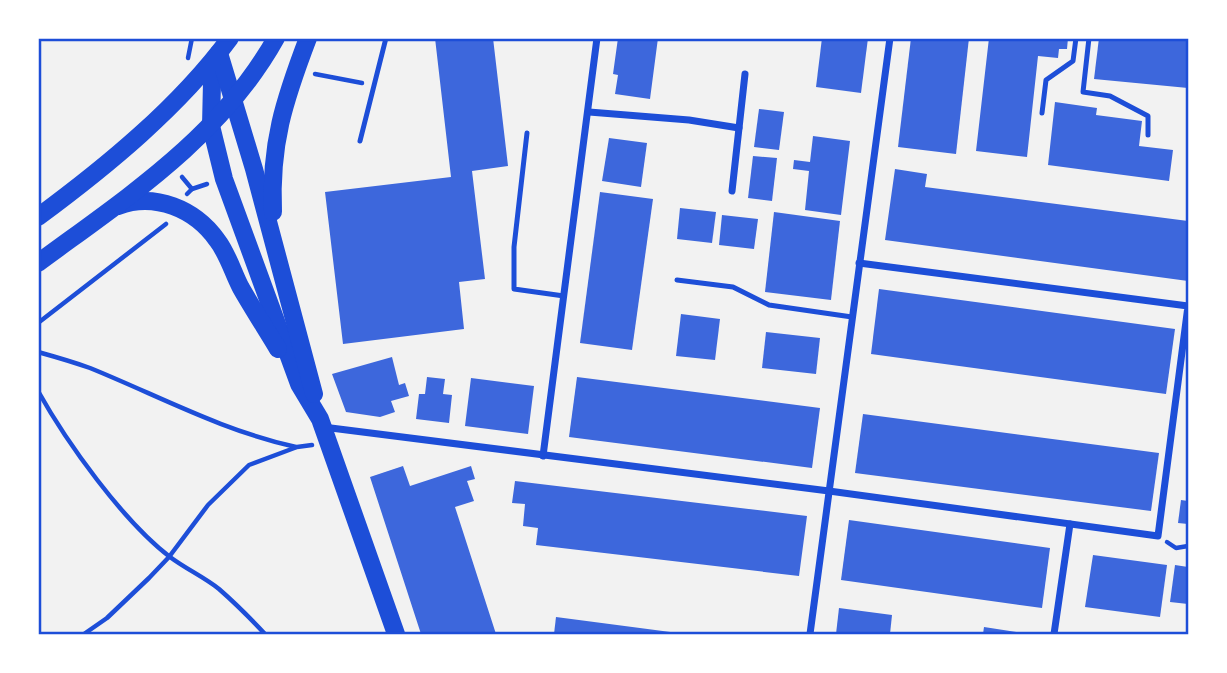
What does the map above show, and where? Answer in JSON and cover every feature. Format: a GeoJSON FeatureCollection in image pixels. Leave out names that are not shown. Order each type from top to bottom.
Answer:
{"type":"FeatureCollection","features":[{"type":"Feature","properties":{"kind":"highway"},"geometry":{"type":"LineString","coordinates":[[38,263],[171,164],[211,126],[233,100],[260,66],[276,38]]}},
{"type":"Feature","properties":{"kind":"highway"},"geometry":{"type":"LineString","coordinates":[[277,253],[273,214],[273,159],[285,98],[308,38]]}},
{"type":"Feature","properties":{"kind":"highway"},"geometry":{"type":"LineString","coordinates":[[222,46],[233,100],[277,253],[323,430],[396,635]]}},
{"type":"Feature","properties":{"kind":"highway"},"geometry":{"type":"LineString","coordinates":[[222,46],[212,82],[211,126],[229,193],[299,384]]}},
{"type":"Feature","properties":{"kind":"highway"},"geometry":{"type":"LineString","coordinates":[[38,217],[158,120],[222,46]]}},
{"type":"Feature","properties":{"kind":"highway"},"geometry":{"type":"LineString","coordinates":[[112,208],[138,202],[163,203],[179,207],[204,225],[218,241],[240,287],[299,384],[323,430]]}},
{"type":"Feature","properties":{"kind":"street"},"geometry":{"type":"LineString","coordinates":[[543,456],[597,38]]}},
{"type":"Feature","properties":{"kind":"street"},"geometry":{"type":"LineString","coordinates":[[810,635],[890,38]]}},
{"type":"Feature","properties":{"kind":"street"},"geometry":{"type":"LineString","coordinates":[[732,191],[745,74]]}},
{"type":"Feature","properties":{"kind":"street"},"geometry":{"type":"LineString","coordinates":[[589,112],[689,120],[738,128]]}},
{"type":"Feature","properties":{"kind":"street"},"geometry":{"type":"LineString","coordinates":[[323,430],[829,491],[1158,536],[1188,306],[859,263]]}},
{"type":"Feature","properties":{"kind":"street"},"geometry":{"type":"LineString","coordinates":[[1054,635],[1070,524]]}},
{"type":"Feature","properties":{"kind":"lane"},"geometry":{"type":"LineString","coordinates":[[360,141],[386,38]]}},
{"type":"Feature","properties":{"kind":"lane"},"geometry":{"type":"LineString","coordinates":[[1042,113],[1046,80],[1073,61],[1076,38]]}},
{"type":"Feature","properties":{"kind":"lane"},"geometry":{"type":"LineString","coordinates":[[1089,38],[1083,92],[1110,96],[1148,116],[1148,135]]}},
{"type":"Feature","properties":{"kind":"lane"},"geometry":{"type":"LineString","coordinates":[[527,133],[514,247],[514,289],[564,296]]}},
{"type":"Feature","properties":{"kind":"lane"},"geometry":{"type":"LineString","coordinates":[[677,280],[733,287],[769,305],[852,317]]}},
{"type":"Feature","properties":{"kind":"path"},"geometry":{"type":"LineString","coordinates":[[311,73],[374,85]]}},
{"type":"Feature","properties":{"kind":"path"},"geometry":{"type":"LineString","coordinates":[[38,352],[88,368],[258,439],[297,447]]}},
{"type":"Feature","properties":{"kind":"path"},"geometry":{"type":"LineString","coordinates":[[38,391],[100,483],[133,521],[169,557],[219,589],[265,635]]}},
{"type":"Feature","properties":{"kind":"path"},"geometry":{"type":"LineString","coordinates":[[84,635],[107,618],[169,557],[208,505],[249,465],[297,447],[323,430]]}},
{"type":"Feature","properties":{"kind":"building"},"geometry":{"type":"Polygon","coordinates":[[[435,38],[493,38],[508,166],[472,171],[485,279],[459,282],[464,329],[343,344],[325,192],[451,177],[435,38]]]}},
{"type":"Feature","properties":{"kind":"building"},"geometry":{"type":"Polygon","coordinates":[[[618,38],[658,38],[650,99],[615,94],[618,75],[613,74],[618,38]]]}},
{"type":"Feature","properties":{"kind":"building"},"geometry":{"type":"Polygon","coordinates":[[[822,38],[868,38],[861,93],[816,87],[822,38]]]}},
{"type":"Feature","properties":{"kind":"building"},"geometry":{"type":"Polygon","coordinates":[[[911,38],[969,38],[956,154],[898,147],[911,38]]]}},
{"type":"Feature","properties":{"kind":"building"},"geometry":{"type":"Polygon","coordinates":[[[989,38],[1068,38],[1067,49],[1059,49],[1058,58],[1038,56],[1027,157],[976,151],[989,38]]]}},
{"type":"Feature","properties":{"kind":"building"},"geometry":{"type":"Polygon","coordinates":[[[1099,38],[1188,38],[1188,88],[1094,79],[1099,38]]]}},
{"type":"Feature","properties":{"kind":"building"},"geometry":{"type":"Polygon","coordinates":[[[1055,102],[1097,108],[1096,115],[1142,121],[1139,146],[1173,150],[1169,181],[1048,165],[1055,102]]]}},
{"type":"Feature","properties":{"kind":"building"},"geometry":{"type":"Polygon","coordinates":[[[759,109],[784,112],[779,150],[754,147],[759,109]]]}},
{"type":"Feature","properties":{"kind":"building"},"geometry":{"type":"Polygon","coordinates":[[[813,136],[850,141],[841,215],[805,210],[809,171],[793,169],[794,160],[810,162],[813,136]]]}},
{"type":"Feature","properties":{"kind":"building"},"geometry":{"type":"Polygon","coordinates":[[[609,138],[647,143],[641,187],[602,181],[609,138]]]}},
{"type":"Feature","properties":{"kind":"building"},"geometry":{"type":"Polygon","coordinates":[[[753,156],[777,158],[772,201],[748,198],[753,156]]]}},
{"type":"Feature","properties":{"kind":"building"},"geometry":{"type":"Polygon","coordinates":[[[895,169],[927,174],[925,187],[1188,221],[1188,281],[885,240],[895,169]]]}},
{"type":"Feature","properties":{"kind":"building"},"geometry":{"type":"Polygon","coordinates":[[[600,192],[653,199],[632,350],[580,343],[600,192]]]}},
{"type":"Feature","properties":{"kind":"building"},"geometry":{"type":"Polygon","coordinates":[[[680,208],[716,212],[712,243],[677,239],[680,208]]]}},
{"type":"Feature","properties":{"kind":"building"},"geometry":{"type":"Polygon","coordinates":[[[774,212],[840,221],[831,300],[765,292],[774,212]]]}},
{"type":"Feature","properties":{"kind":"building"},"geometry":{"type":"Polygon","coordinates":[[[722,215],[758,219],[754,249],[719,245],[722,215]]]}},
{"type":"Feature","properties":{"kind":"building"},"geometry":{"type":"Polygon","coordinates":[[[879,289],[1175,329],[1166,394],[871,354],[879,289]]]}},
{"type":"Feature","properties":{"kind":"building"},"geometry":{"type":"Polygon","coordinates":[[[681,314],[720,319],[715,360],[676,356],[681,314]]]}},
{"type":"Feature","properties":{"kind":"building"},"geometry":{"type":"Polygon","coordinates":[[[766,332],[820,338],[816,374],[762,368],[766,332]]]}},
{"type":"Feature","properties":{"kind":"building"},"geometry":{"type":"Polygon","coordinates":[[[392,357],[399,385],[405,383],[409,396],[391,401],[395,412],[380,417],[346,412],[332,374],[392,357]]]}},
{"type":"Feature","properties":{"kind":"building"},"geometry":{"type":"Polygon","coordinates":[[[427,377],[445,379],[443,394],[452,395],[449,423],[416,419],[419,394],[425,394],[427,377]]]}},
{"type":"Feature","properties":{"kind":"building"},"geometry":{"type":"Polygon","coordinates":[[[577,377],[820,408],[812,468],[569,437],[577,377]]]}},
{"type":"Feature","properties":{"kind":"building"},"geometry":{"type":"Polygon","coordinates":[[[471,378],[534,386],[528,434],[465,426],[471,378]]]}},
{"type":"Feature","properties":{"kind":"building"},"geometry":{"type":"Polygon","coordinates":[[[863,414],[1159,453],[1151,511],[855,473],[863,414]]]}},
{"type":"Feature","properties":{"kind":"building"},"geometry":{"type":"Polygon","coordinates":[[[403,466],[410,486],[471,466],[475,479],[467,481],[474,501],[455,507],[496,634],[421,634],[370,477],[403,466]]]}},
{"type":"Feature","properties":{"kind":"building"},"geometry":{"type":"Polygon","coordinates":[[[515,481],[807,516],[799,576],[536,545],[538,528],[523,526],[525,504],[512,503],[515,481]]]}},
{"type":"Feature","properties":{"kind":"building"},"geometry":{"type":"Polygon","coordinates":[[[1181,500],[1188,501],[1188,524],[1178,523],[1181,500]]]}},
{"type":"Feature","properties":{"kind":"building"},"geometry":{"type":"Polygon","coordinates":[[[849,520],[1050,548],[1042,608],[841,580],[849,520]]]}},
{"type":"Feature","properties":{"kind":"building"},"geometry":{"type":"Polygon","coordinates":[[[1093,555],[1167,565],[1160,617],[1085,607],[1093,555]]]}},
{"type":"Feature","properties":{"kind":"building"},"geometry":{"type":"Polygon","coordinates":[[[1175,565],[1188,567],[1188,604],[1170,602],[1175,565]]]}},
{"type":"Feature","properties":{"kind":"building"},"geometry":{"type":"Polygon","coordinates":[[[839,608],[892,615],[890,634],[836,634],[839,608]]]}},
{"type":"Feature","properties":{"kind":"building"},"geometry":{"type":"Polygon","coordinates":[[[556,617],[678,633],[678,634],[554,634],[556,617]]]}},
{"type":"Feature","properties":{"kind":"building"},"geometry":{"type":"Polygon","coordinates":[[[984,627],[1022,633],[1022,634],[983,634],[984,627]]]}}]}
